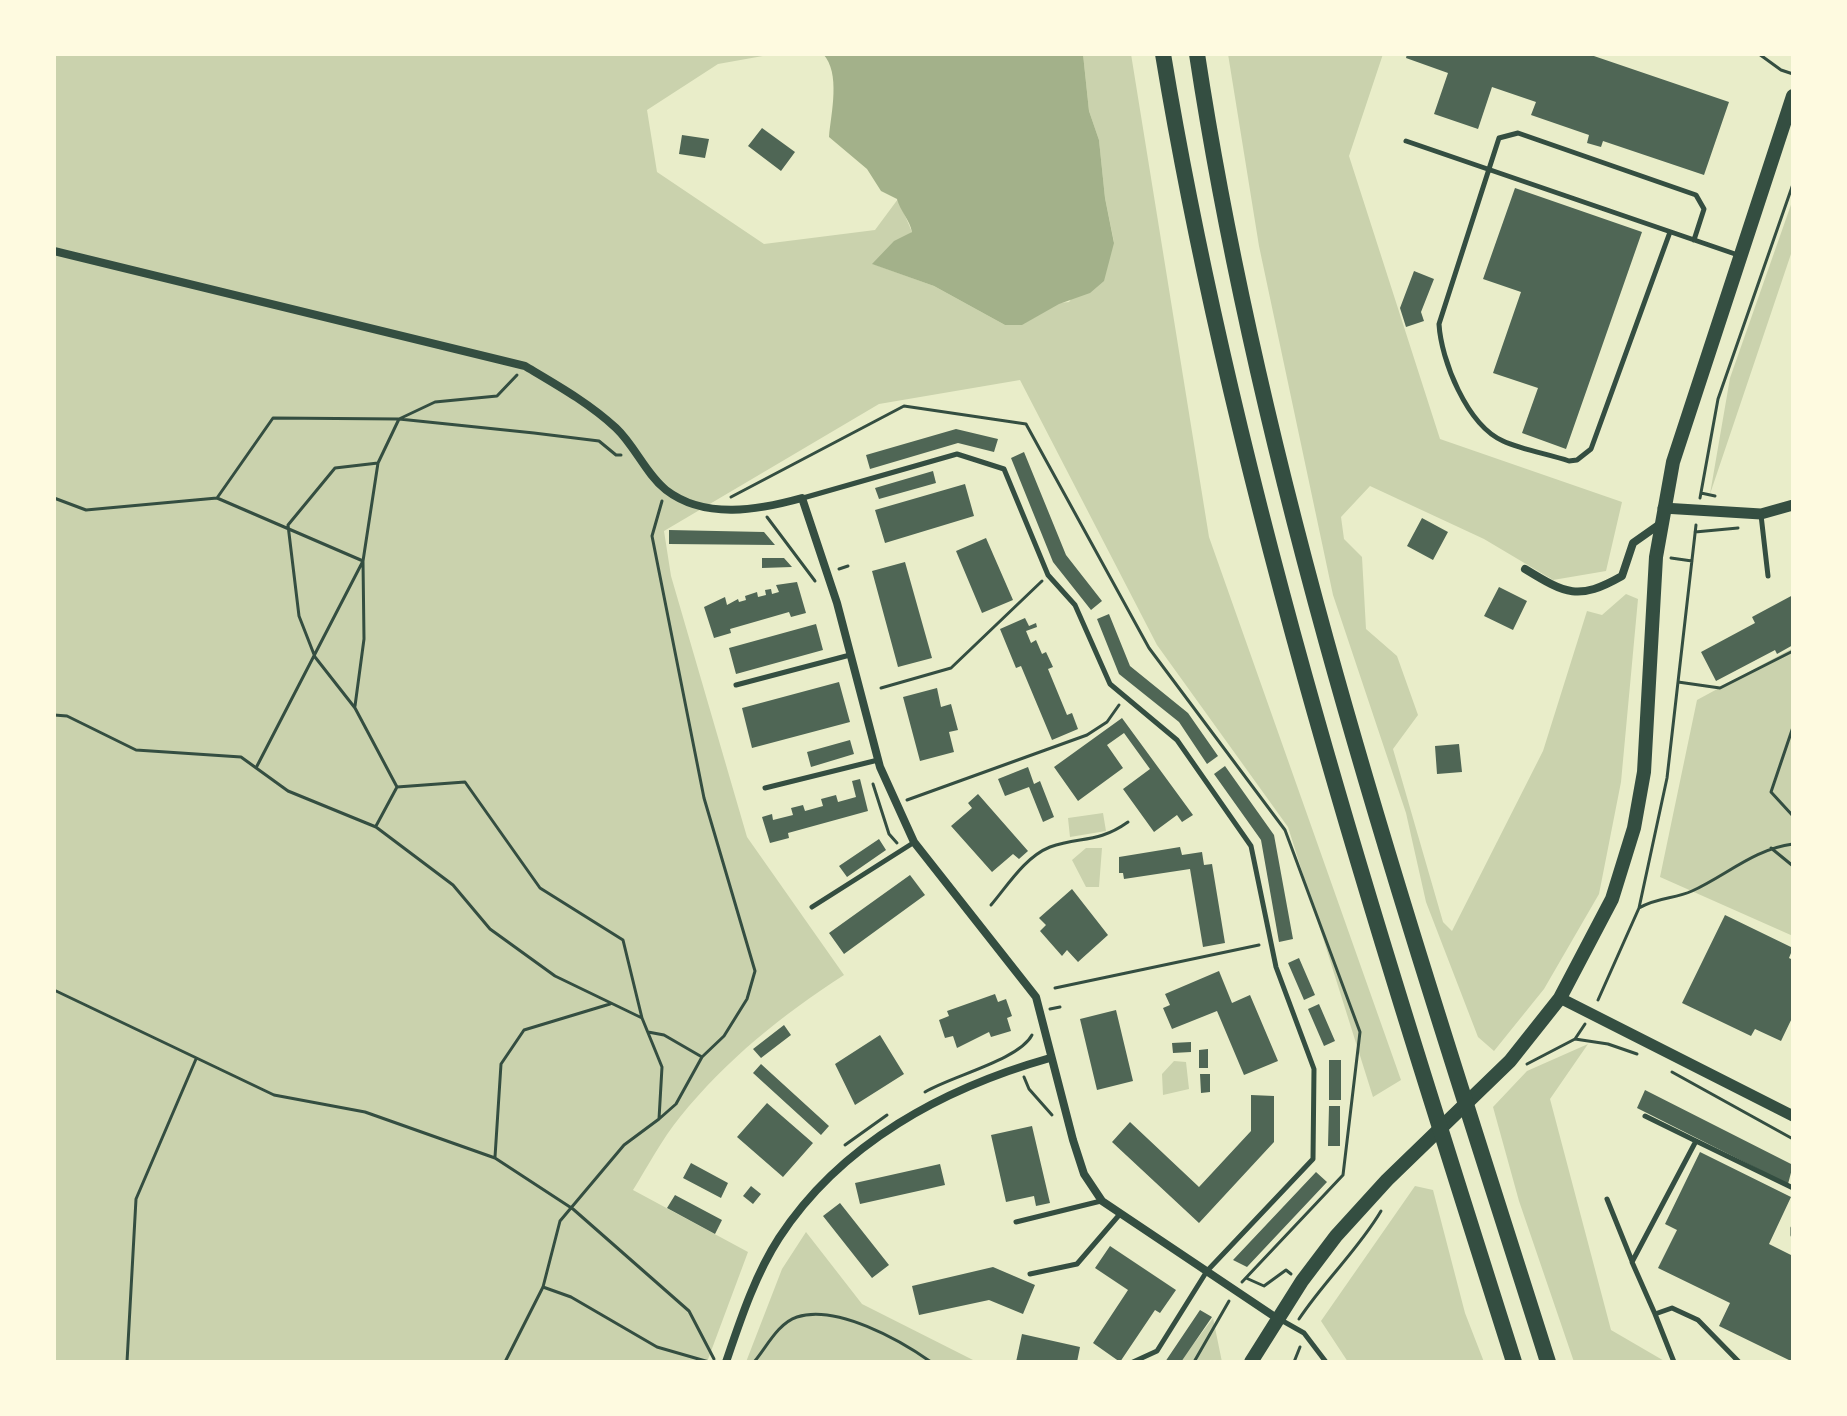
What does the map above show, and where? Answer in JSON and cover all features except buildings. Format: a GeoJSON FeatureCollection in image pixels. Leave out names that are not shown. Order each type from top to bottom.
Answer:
{"type":"FeatureCollection","features":[{"type":"Feature","properties":{"kind":"highway"},"geometry":{"type":"LineString","coordinates":[[1163,54],[1225,363],[1270,548],[1369,903],[1514,1362]]}},
{"type":"Feature","properties":{"kind":"highway"},"geometry":{"type":"LineString","coordinates":[[1197,54],[1254,355],[1298,538],[1400,893],[1548,1362]]}},
{"type":"Feature","properties":{"kind":"main road"},"geometry":{"type":"LineString","coordinates":[[1251,1362],[1302,1281],[1336,1236],[1387,1180],[1515,1064],[1560,998],[1612,899],[1634,828],[1646,756],[1660,524],[1673,462],[1793,96]]}},
{"type":"Feature","properties":{"kind":"street"},"geometry":{"type":"LineString","coordinates":[[54,251],[525,366],[583,401],[618,430],[665,489],[710,509],[762,509],[802,498],[878,760],[914,842],[1025,979],[1042,1011],[1050,1058],[1084,1174],[1102,1201],[1278,1319]]}},
{"type":"Feature","properties":{"kind":"street"},"geometry":{"type":"LineString","coordinates":[[1663,508],[1761,514],[1793,505]]}},
{"type":"Feature","properties":{"kind":"street"},"geometry":{"type":"LineString","coordinates":[[1525,569],[1575,594],[1597,590],[1622,576],[1633,543],[1660,524]]}},
{"type":"Feature","properties":{"kind":"street"},"geometry":{"type":"LineString","coordinates":[[1560,998],[1793,1116]]}},
{"type":"Feature","properties":{"kind":"street"},"geometry":{"type":"LineString","coordinates":[[726,1362],[743,1312],[778,1239],[823,1182],[867,1144],[923,1107],[1019,1066],[1050,1058]]}},
{"type":"Feature","properties":{"kind":"lane"},"geometry":{"type":"LineString","coordinates":[[1670,232],[1591,449],[1577,460],[1569,461],[1501,440],[1481,424],[1451,376],[1440,340],[1439,324],[1499,138],[1518,133],[1696,195],[1704,209],[1694,240]]}},
{"type":"Feature","properties":{"kind":"lane"},"geometry":{"type":"LineString","coordinates":[[1406,141],[1739,255]]}},
{"type":"Feature","properties":{"kind":"lane"},"geometry":{"type":"LineString","coordinates":[[802,498],[957,454],[1004,469],[1048,575],[1075,605],[1110,684],[1177,740],[1251,846],[1276,967],[1314,1069],[1313,1159],[1207,1271],[1157,1351],[1133,1362]]}},
{"type":"Feature","properties":{"kind":"lane"},"geometry":{"type":"LineString","coordinates":[[1761,514],[1768,576]]}},
{"type":"Feature","properties":{"kind":"lane"},"geometry":{"type":"LineString","coordinates":[[736,685],[850,655]]}},
{"type":"Feature","properties":{"kind":"lane"},"geometry":{"type":"LineString","coordinates":[[765,788],[878,760]]}},
{"type":"Feature","properties":{"kind":"lane"},"geometry":{"type":"LineString","coordinates":[[812,907],[914,842]]}},
{"type":"Feature","properties":{"kind":"lane"},"geometry":{"type":"LineString","coordinates":[[1645,1116],[1793,1188]]}},
{"type":"Feature","properties":{"kind":"lane"},"geometry":{"type":"LineString","coordinates":[[1632,1262],[1696,1141]]}},
{"type":"Feature","properties":{"kind":"lane"},"geometry":{"type":"LineString","coordinates":[[1607,1199],[1674,1362]]}},
{"type":"Feature","properties":{"kind":"lane"},"geometry":{"type":"LineString","coordinates":[[1016,1222],[1102,1201]]}},
{"type":"Feature","properties":{"kind":"lane"},"geometry":{"type":"LineString","coordinates":[[1030,1274],[1077,1264],[1120,1213]]}},
{"type":"Feature","properties":{"kind":"lane"},"geometry":{"type":"LineString","coordinates":[[1793,1228],[1793,1235]]}},
{"type":"Feature","properties":{"kind":"lane"},"geometry":{"type":"LineString","coordinates":[[1655,1314],[1672,1308],[1698,1320],[1739,1362]]}},
{"type":"Feature","properties":{"kind":"lane"},"geometry":{"type":"LineString","coordinates":[[1278,1319],[1294,1326],[1316,1346],[1326,1362]]}},
{"type":"Feature","properties":{"kind":"path"},"geometry":{"type":"LineString","coordinates":[[1759,54],[1781,70],[1793,74]]}},
{"type":"Feature","properties":{"kind":"path"},"geometry":{"type":"LineString","coordinates":[[1599,998],[1639,908],[1667,778],[1697,511],[1718,399],[1793,184]]}},
{"type":"Feature","properties":{"kind":"path"},"geometry":{"type":"LineString","coordinates":[[355,708],[364,639],[363,561],[378,463],[399,419],[435,402],[497,396],[525,366]]}},
{"type":"Feature","properties":{"kind":"path"},"geometry":{"type":"LineString","coordinates":[[710,509],[904,406],[1026,424],[1149,648],[1285,830],[1360,1032],[1343,1175],[1245,1278],[1264,1286],[1286,1270],[1318,1290]]}},
{"type":"Feature","properties":{"kind":"path"},"geometry":{"type":"LineString","coordinates":[[217,498],[273,418],[399,419],[599,441],[616,455],[636,454]]}},
{"type":"Feature","properties":{"kind":"path"},"geometry":{"type":"LineString","coordinates":[[378,463],[335,468],[288,525],[299,616],[315,657],[355,708],[397,787]]}},
{"type":"Feature","properties":{"kind":"path"},"geometry":{"type":"LineString","coordinates":[[505,1362],[543,1287],[560,1221],[624,1145],[676,1104],[702,1057],[724,1036],[747,999],[755,971],[704,798],[652,536],[665,489]]}},
{"type":"Feature","properties":{"kind":"path"},"geometry":{"type":"LineString","coordinates":[[54,498],[86,510],[217,498],[288,525],[363,561]]}},
{"type":"Feature","properties":{"kind":"path"},"geometry":{"type":"LineString","coordinates":[[762,509],[821,590]]}},
{"type":"Feature","properties":{"kind":"path"},"geometry":{"type":"LineString","coordinates":[[256,768],[363,561]]}},
{"type":"Feature","properties":{"kind":"path"},"geometry":{"type":"LineString","coordinates":[[881,688],[951,668],[1048,575]]}},
{"type":"Feature","properties":{"kind":"path"},"geometry":{"type":"LineString","coordinates":[[1678,682],[1720,688],[1793,651]]}},
{"type":"Feature","properties":{"kind":"path"},"geometry":{"type":"LineString","coordinates":[[911,799],[1087,735],[1107,722],[1125,696]]}},
{"type":"Feature","properties":{"kind":"path"},"geometry":{"type":"LineString","coordinates":[[54,715],[67,716],[136,750],[241,757],[288,791],[376,827],[453,885],[490,929],[555,976],[642,1018]]}},
{"type":"Feature","properties":{"kind":"path"},"geometry":{"type":"LineString","coordinates":[[1792,728],[1771,792],[1793,816]]}},
{"type":"Feature","properties":{"kind":"path"},"geometry":{"type":"LineString","coordinates":[[866,763],[889,834],[903,849]]}},
{"type":"Feature","properties":{"kind":"path"},"geometry":{"type":"LineString","coordinates":[[397,787],[465,782],[540,888],[623,940],[642,1018],[662,1067],[659,1119]]}},
{"type":"Feature","properties":{"kind":"path"},"geometry":{"type":"LineString","coordinates":[[376,827],[397,787]]}},
{"type":"Feature","properties":{"kind":"path"},"geometry":{"type":"LineString","coordinates":[[991,905],[1031,859],[1051,847],[1094,840],[1128,822]]}},
{"type":"Feature","properties":{"kind":"path"},"geometry":{"type":"LineString","coordinates":[[1639,908],[1653,899],[1690,893],[1769,847],[1793,844]]}},
{"type":"Feature","properties":{"kind":"path"},"geometry":{"type":"LineString","coordinates":[[1769,847],[1793,866]]}},
{"type":"Feature","properties":{"kind":"path"},"geometry":{"type":"LineString","coordinates":[[1055,988],[1271,943]]}},
{"type":"Feature","properties":{"kind":"path"},"geometry":{"type":"LineString","coordinates":[[54,990],[274,1095],[365,1112],[495,1158],[573,1209],[689,1311],[716,1362]]}},
{"type":"Feature","properties":{"kind":"path"},"geometry":{"type":"LineString","coordinates":[[495,1158],[501,1064],[524,1030],[610,1004]]}},
{"type":"Feature","properties":{"kind":"path"},"geometry":{"type":"LineString","coordinates":[[921,1095],[944,1080],[1028,1044],[1033,1034],[1032,1024]]}},
{"type":"Feature","properties":{"kind":"path"},"geometry":{"type":"LineString","coordinates":[[648,1032],[664,1035],[702,1057]]}},
{"type":"Feature","properties":{"kind":"path"},"geometry":{"type":"LineString","coordinates":[[1515,1064],[1575,1039],[1608,1044],[1644,1057]]}},
{"type":"Feature","properties":{"kind":"path"},"geometry":{"type":"LineString","coordinates":[[127,1362],[136,1199],[196,1059]]}},
{"type":"Feature","properties":{"kind":"path"},"geometry":{"type":"LineString","coordinates":[[1671,1072],[1793,1139]]}},
{"type":"Feature","properties":{"kind":"path"},"geometry":{"type":"LineString","coordinates":[[844,1146],[863,1129],[898,1108]]}},
{"type":"Feature","properties":{"kind":"path"},"geometry":{"type":"LineString","coordinates":[[1294,1326],[1318,1290],[1368,1234],[1388,1200]]}},
{"type":"Feature","properties":{"kind":"path"},"geometry":{"type":"LineString","coordinates":[[543,1287],[571,1297],[657,1347],[709,1362]]}},
{"type":"Feature","properties":{"kind":"path"},"geometry":{"type":"LineString","coordinates":[[1194,1362],[1228,1302]]}},
{"type":"Feature","properties":{"kind":"path"},"geometry":{"type":"LineString","coordinates":[[754,1362],[776,1333],[795,1317],[824,1314],[891,1337],[931,1362]]}},
{"type":"Feature","properties":{"kind":"path"},"geometry":{"type":"LineString","coordinates":[[716,1362],[722,1348]]}},
{"type":"Feature","properties":{"kind":"shaded area"},"geometry":{"type":"Polygon","coordinates":[[[54,54],[774,54],[718,64],[647,110],[657,172],[764,244],[875,230],[898,199],[912,232],[873,264],[934,286],[1005,325],[1021,325],[1059,303],[1069,302],[1114,242],[1105,198],[1099,140],[1089,111],[1083,54],[1131,54],[1209,537],[1401,1080],[1373,1097],[1288,827],[1157,645],[1020,380],[879,404],[664,531],[671,576],[747,837],[844,975],[777,1022],[717,1076],[673,1125],[633,1190],[748,1252],[707,1362],[54,1362],[54,54]]]}},
{"type":"Feature","properties":{"kind":"shaded area"},"geometry":{"type":"Polygon","coordinates":[[[823,54],[1083,54],[1089,111],[1099,140],[1105,198],[1114,243],[1104,281],[1090,293],[1059,304],[1022,325],[1005,325],[934,286],[872,264],[894,241],[912,232],[897,199],[881,191],[867,169],[829,137],[833,82],[829,62],[823,54]]]}},
{"type":"Feature","properties":{"kind":"shaded area"},"geometry":{"type":"Polygon","coordinates":[[[1228,54],[1383,54],[1349,156],[1440,439],[1622,502],[1606,571],[1553,580],[1484,539],[1370,486],[1341,517],[1344,539],[1362,557],[1366,629],[1397,656],[1418,715],[1393,749],[1443,922],[1452,931],[1543,751],[1587,611],[1602,615],[1626,594],[1638,599],[1621,782],[1599,894],[1544,989],[1494,1051],[1478,1037],[1426,902],[1406,813],[1333,595],[1259,246],[1228,54]]]}},
{"type":"Feature","properties":{"kind":"shaded area"},"geometry":{"type":"Polygon","coordinates":[[[1793,199],[1793,248],[1710,494],[1730,378],[1793,199]]]}},
{"type":"Feature","properties":{"kind":"shaded area"},"geometry":{"type":"Polygon","coordinates":[[[1793,648],[1793,936],[1660,877],[1697,700],[1793,648]]]}},
{"type":"Feature","properties":{"kind":"shaded area"},"geometry":{"type":"Polygon","coordinates":[[[1103,813],[1106,831],[1070,837],[1068,818],[1103,813]]]}},
{"type":"Feature","properties":{"kind":"shaded area"},"geometry":{"type":"Polygon","coordinates":[[[1086,848],[1102,848],[1099,887],[1086,887],[1072,860],[1086,848]]]}},
{"type":"Feature","properties":{"kind":"shaded area"},"geometry":{"type":"Polygon","coordinates":[[[1588,1044],[1550,1099],[1611,1330],[1666,1362],[1574,1362],[1519,1201],[1493,1107],[1527,1071],[1588,1044]]]}},
{"type":"Feature","properties":{"kind":"shaded area"},"geometry":{"type":"Polygon","coordinates":[[[1174,1061],[1186,1062],[1189,1089],[1163,1095],[1162,1074],[1174,1061]]]}},
{"type":"Feature","properties":{"kind":"shaded area"},"geometry":{"type":"Polygon","coordinates":[[[1415,1186],[1433,1190],[1465,1313],[1484,1362],[1348,1362],[1321,1321],[1415,1186]]]}},
{"type":"Feature","properties":{"kind":"shaded area"},"geometry":{"type":"Polygon","coordinates":[[[806,1232],[862,1304],[977,1362],[746,1362],[782,1269],[806,1232]]]}},
{"type":"Feature","properties":{"kind":"shaded area"},"geometry":{"type":"Polygon","coordinates":[[[1213,1318],[1222,1362],[1180,1362],[1213,1318]]]}}]}
